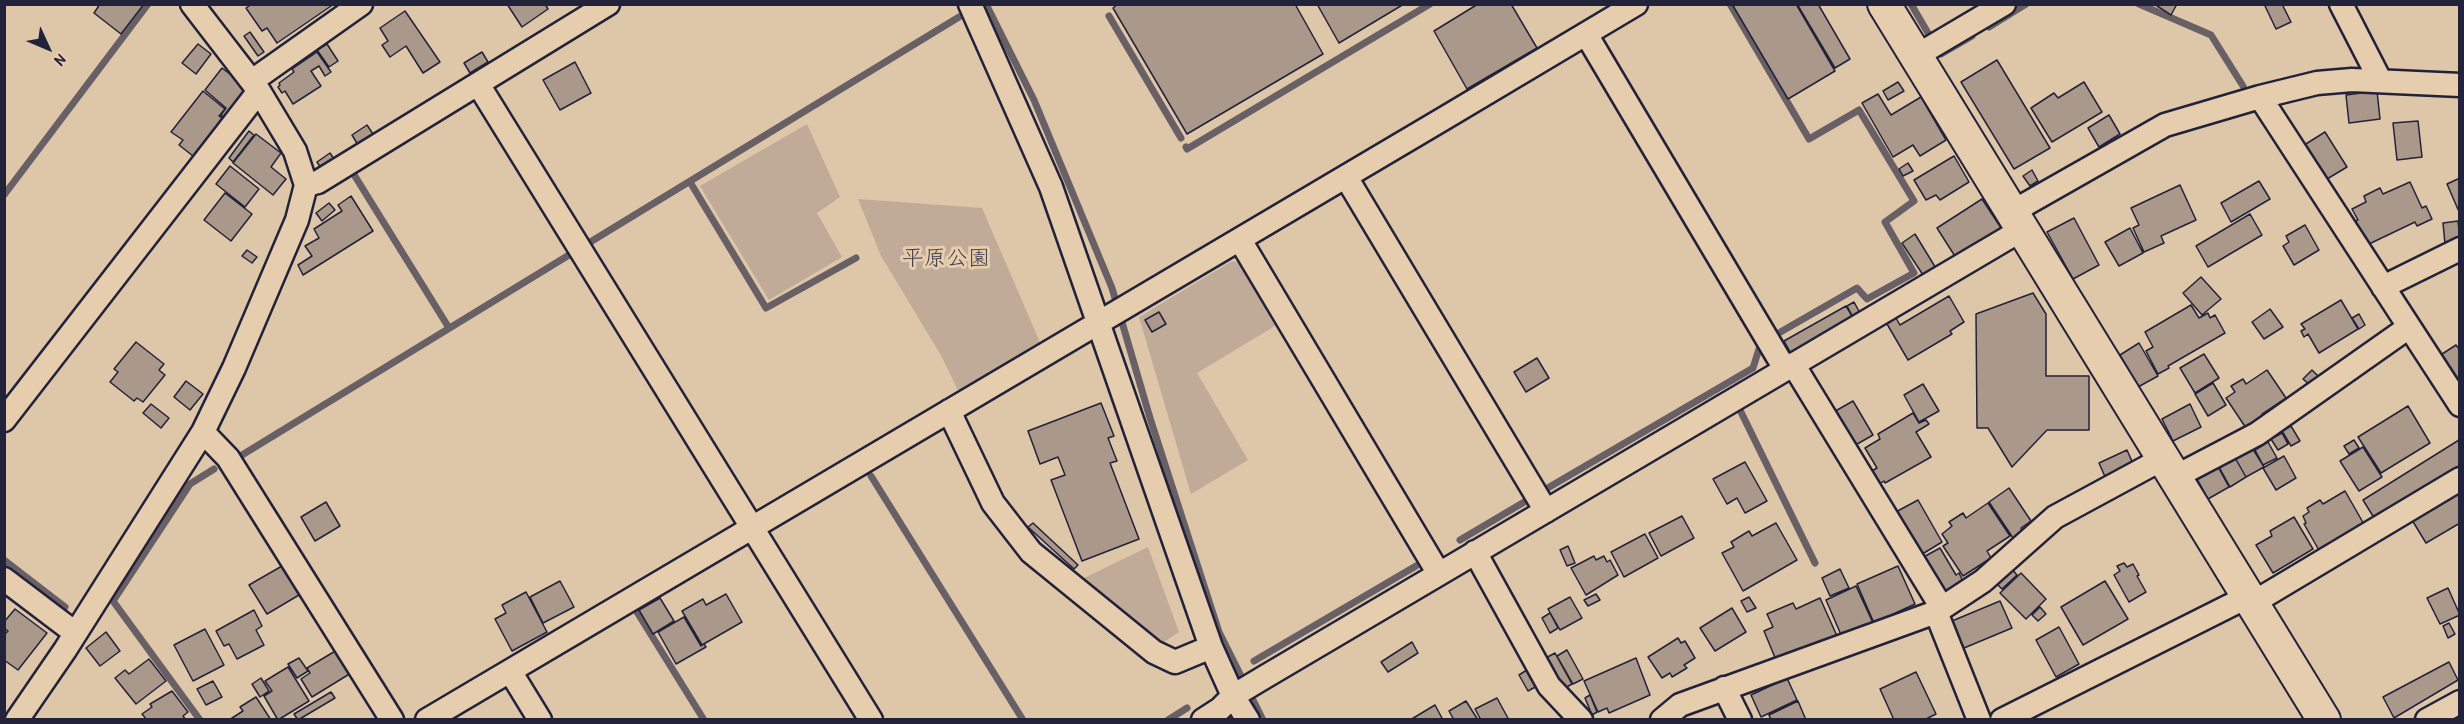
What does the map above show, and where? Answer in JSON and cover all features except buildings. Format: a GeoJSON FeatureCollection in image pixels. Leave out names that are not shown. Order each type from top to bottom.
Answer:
{"type":"FeatureCollection","features":[{"type":"Feature","properties":{"kind":"street"},"geometry":{"type":"LineString","coordinates":[[17,720],[77,631],[203,432],[234,368],[297,220],[306,185],[295,151],[255,86],[192,4]]}},
{"type":"Feature","properties":{"kind":"street"},"geometry":{"type":"LineString","coordinates":[[4,420],[255,86],[361,4]]}},
{"type":"Feature","properties":{"kind":"street"},"geometry":{"type":"LineString","coordinates":[[306,185],[318,182],[608,4]]}},
{"type":"Feature","properties":{"kind":"street"},"geometry":{"type":"LineString","coordinates":[[970,4],[1051,187],[1105,321],[1211,647],[1237,694],[1248,720]]}},
{"type":"Feature","properties":{"kind":"street"},"geometry":{"type":"LineString","coordinates":[[427,720],[752,526],[1105,321],[1636,4]]}},
{"type":"Feature","properties":{"kind":"street"},"geometry":{"type":"LineString","coordinates":[[1884,4],[2324,720]]}},
{"type":"Feature","properties":{"kind":"street"},"geometry":{"type":"LineString","coordinates":[[1916,56],[2004,4]]}},
{"type":"Feature","properties":{"kind":"street"},"geometry":{"type":"LineString","coordinates":[[2341,4],[2380,80]]}},
{"type":"Feature","properties":{"kind":"street"},"geometry":{"type":"LineString","coordinates":[[1586,34],[1939,610],[1979,720]]}},
{"type":"Feature","properties":{"kind":"street"},"geometry":{"type":"LineString","coordinates":[[1203,720],[1237,694],[1263,678],[1789,367],[2165,125],[2317,83],[2380,80],[2460,85]]}},
{"type":"Feature","properties":{"kind":"street"},"geometry":{"type":"LineString","coordinates":[[478,84],[871,720]]}},
{"type":"Feature","properties":{"kind":"street"},"geometry":{"type":"LineString","coordinates":[[2260,98],[2460,405]]}},
{"type":"Feature","properties":{"kind":"street"},"geometry":{"type":"LineString","coordinates":[[1346,177],[1546,511]]}},
{"type":"Feature","properties":{"kind":"street"},"geometry":{"type":"LineString","coordinates":[[1240,240],[1439,574]]}},
{"type":"Feature","properties":{"kind":"street"},"geometry":{"type":"LineString","coordinates":[[2383,287],[2460,249]]}},
{"type":"Feature","properties":{"kind":"street"},"geometry":{"type":"LineString","coordinates":[[1662,720],[1680,705],[1939,610],[1983,581],[2055,517],[2169,467],[2258,434],[2409,327]]}},
{"type":"Feature","properties":{"kind":"street"},"geometry":{"type":"LineString","coordinates":[[949,411],[993,503],[1031,552],[1154,652],[1175,662],[1211,647]]}},
{"type":"Feature","properties":{"kind":"street"},"geometry":{"type":"LineString","coordinates":[[203,432],[228,458],[392,720]]}},
{"type":"Feature","properties":{"kind":"street"},"geometry":{"type":"LineString","coordinates":[[2002,720],[2249,600],[2460,479]]}},
{"type":"Feature","properties":{"kind":"street"},"geometry":{"type":"LineString","coordinates":[[1475,552],[1549,686],[1581,720]]}},
{"type":"Feature","properties":{"kind":"street"},"geometry":{"type":"LineString","coordinates":[[4,579],[66,626],[77,631]]}},
{"type":"Feature","properties":{"kind":"street"},"geometry":{"type":"LineString","coordinates":[[510,671],[540,720]]}},
{"type":"Feature","properties":{"kind":"street"},"geometry":{"type":"LineString","coordinates":[[1724,688],[1740,720]]}},
{"type":"Feature","properties":{"kind":"street"},"geometry":{"type":"LineString","coordinates":[[2427,720],[2460,702]]}},
{"type":"Feature","properties":{"kind":"green space"},"geometry":{"type":"Polygon","coordinates":[[[807,124],[840,197],[817,213],[842,257],[769,300],[700,186],[807,124]]]}},
{"type":"Feature","properties":{"kind":"green space","name":"平原公園"},"geometry":{"type":"Polygon","coordinates":[[[858,199],[982,208],[1042,347],[960,395],[942,357],[881,256],[858,199]]]}},
{"type":"Feature","properties":{"kind":"green space"},"geometry":{"type":"Polygon","coordinates":[[[1232,261],[1239,263],[1275,326],[1197,373],[1248,460],[1191,494],[1139,317],[1232,261]]]}},
{"type":"Feature","properties":{"kind":"green space"},"geometry":{"type":"Polygon","coordinates":[[[1148,547],[1179,632],[1161,644],[1080,580],[1148,547]]]}},
{"type":"Feature","properties":{"kind":"waterway"},"geometry":{"type":"LineString","coordinates":[[4,195],[148,4]]}},
{"type":"Feature","properties":{"kind":"waterway"},"geometry":{"type":"LineString","coordinates":[[986,4],[1034,100],[1112,288],[1150,418],[1219,632],[1263,720]]}},
{"type":"Feature","properties":{"kind":"waterway"},"geometry":{"type":"LineString","coordinates":[[1186,147],[1187,149],[1430,4]]}},
{"type":"Feature","properties":{"kind":"waterway"},"geometry":{"type":"LineString","coordinates":[[1730,4],[1809,139],[1859,110],[1914,201],[1885,222],[1914,273],[1867,299],[1857,288],[1777,334]]}},
{"type":"Feature","properties":{"kind":"waterway"},"geometry":{"type":"LineString","coordinates":[[1911,4],[1928,33]]}},
{"type":"Feature","properties":{"kind":"waterway"},"geometry":{"type":"LineString","coordinates":[[1989,27],[2026,4]]}},
{"type":"Feature","properties":{"kind":"waterway"},"geometry":{"type":"LineString","coordinates":[[2139,4],[2211,35],[2243,86]]}},
{"type":"Feature","properties":{"kind":"waterway"},"geometry":{"type":"LineString","coordinates":[[1109,16],[1181,138]]}},
{"type":"Feature","properties":{"kind":"waterway"},"geometry":{"type":"LineString","coordinates":[[587,244],[959,17]]}},
{"type":"Feature","properties":{"kind":"waterway"},"geometry":{"type":"LineString","coordinates":[[1941,54],[1972,36]]}},
{"type":"Feature","properties":{"kind":"waterway"},"geometry":{"type":"LineString","coordinates":[[353,173],[449,328]]}},
{"type":"Feature","properties":{"kind":"waterway"},"geometry":{"type":"LineString","coordinates":[[690,182],[766,308],[856,258]]}},
{"type":"Feature","properties":{"kind":"waterway"},"geometry":{"type":"LineString","coordinates":[[242,455],[569,255]]}},
{"type":"Feature","properties":{"kind":"waterway"},"geometry":{"type":"LineString","coordinates":[[1546,489],[1753,368],[1759,349]]}},
{"type":"Feature","properties":{"kind":"waterway"},"geometry":{"type":"LineString","coordinates":[[1739,408],[1815,563]]}},
{"type":"Feature","properties":{"kind":"waterway"},"geometry":{"type":"LineString","coordinates":[[200,720],[113,601],[190,484],[214,469]]}},
{"type":"Feature","properties":{"kind":"waterway"},"geometry":{"type":"LineString","coordinates":[[871,476],[1023,720]]}},
{"type":"Feature","properties":{"kind":"waterway"},"geometry":{"type":"LineString","coordinates":[[1460,540],[1526,501]]}},
{"type":"Feature","properties":{"kind":"waterway"},"geometry":{"type":"LineString","coordinates":[[4,560],[65,607]]}},
{"type":"Feature","properties":{"kind":"waterway"},"geometry":{"type":"LineString","coordinates":[[1254,661],[1416,566]]}},
{"type":"Feature","properties":{"kind":"waterway"},"geometry":{"type":"LineString","coordinates":[[637,612],[704,720]]}},
{"type":"Feature","properties":{"kind":"waterway"},"geometry":{"type":"LineString","coordinates":[[1168,720],[1187,708]]}}]}
